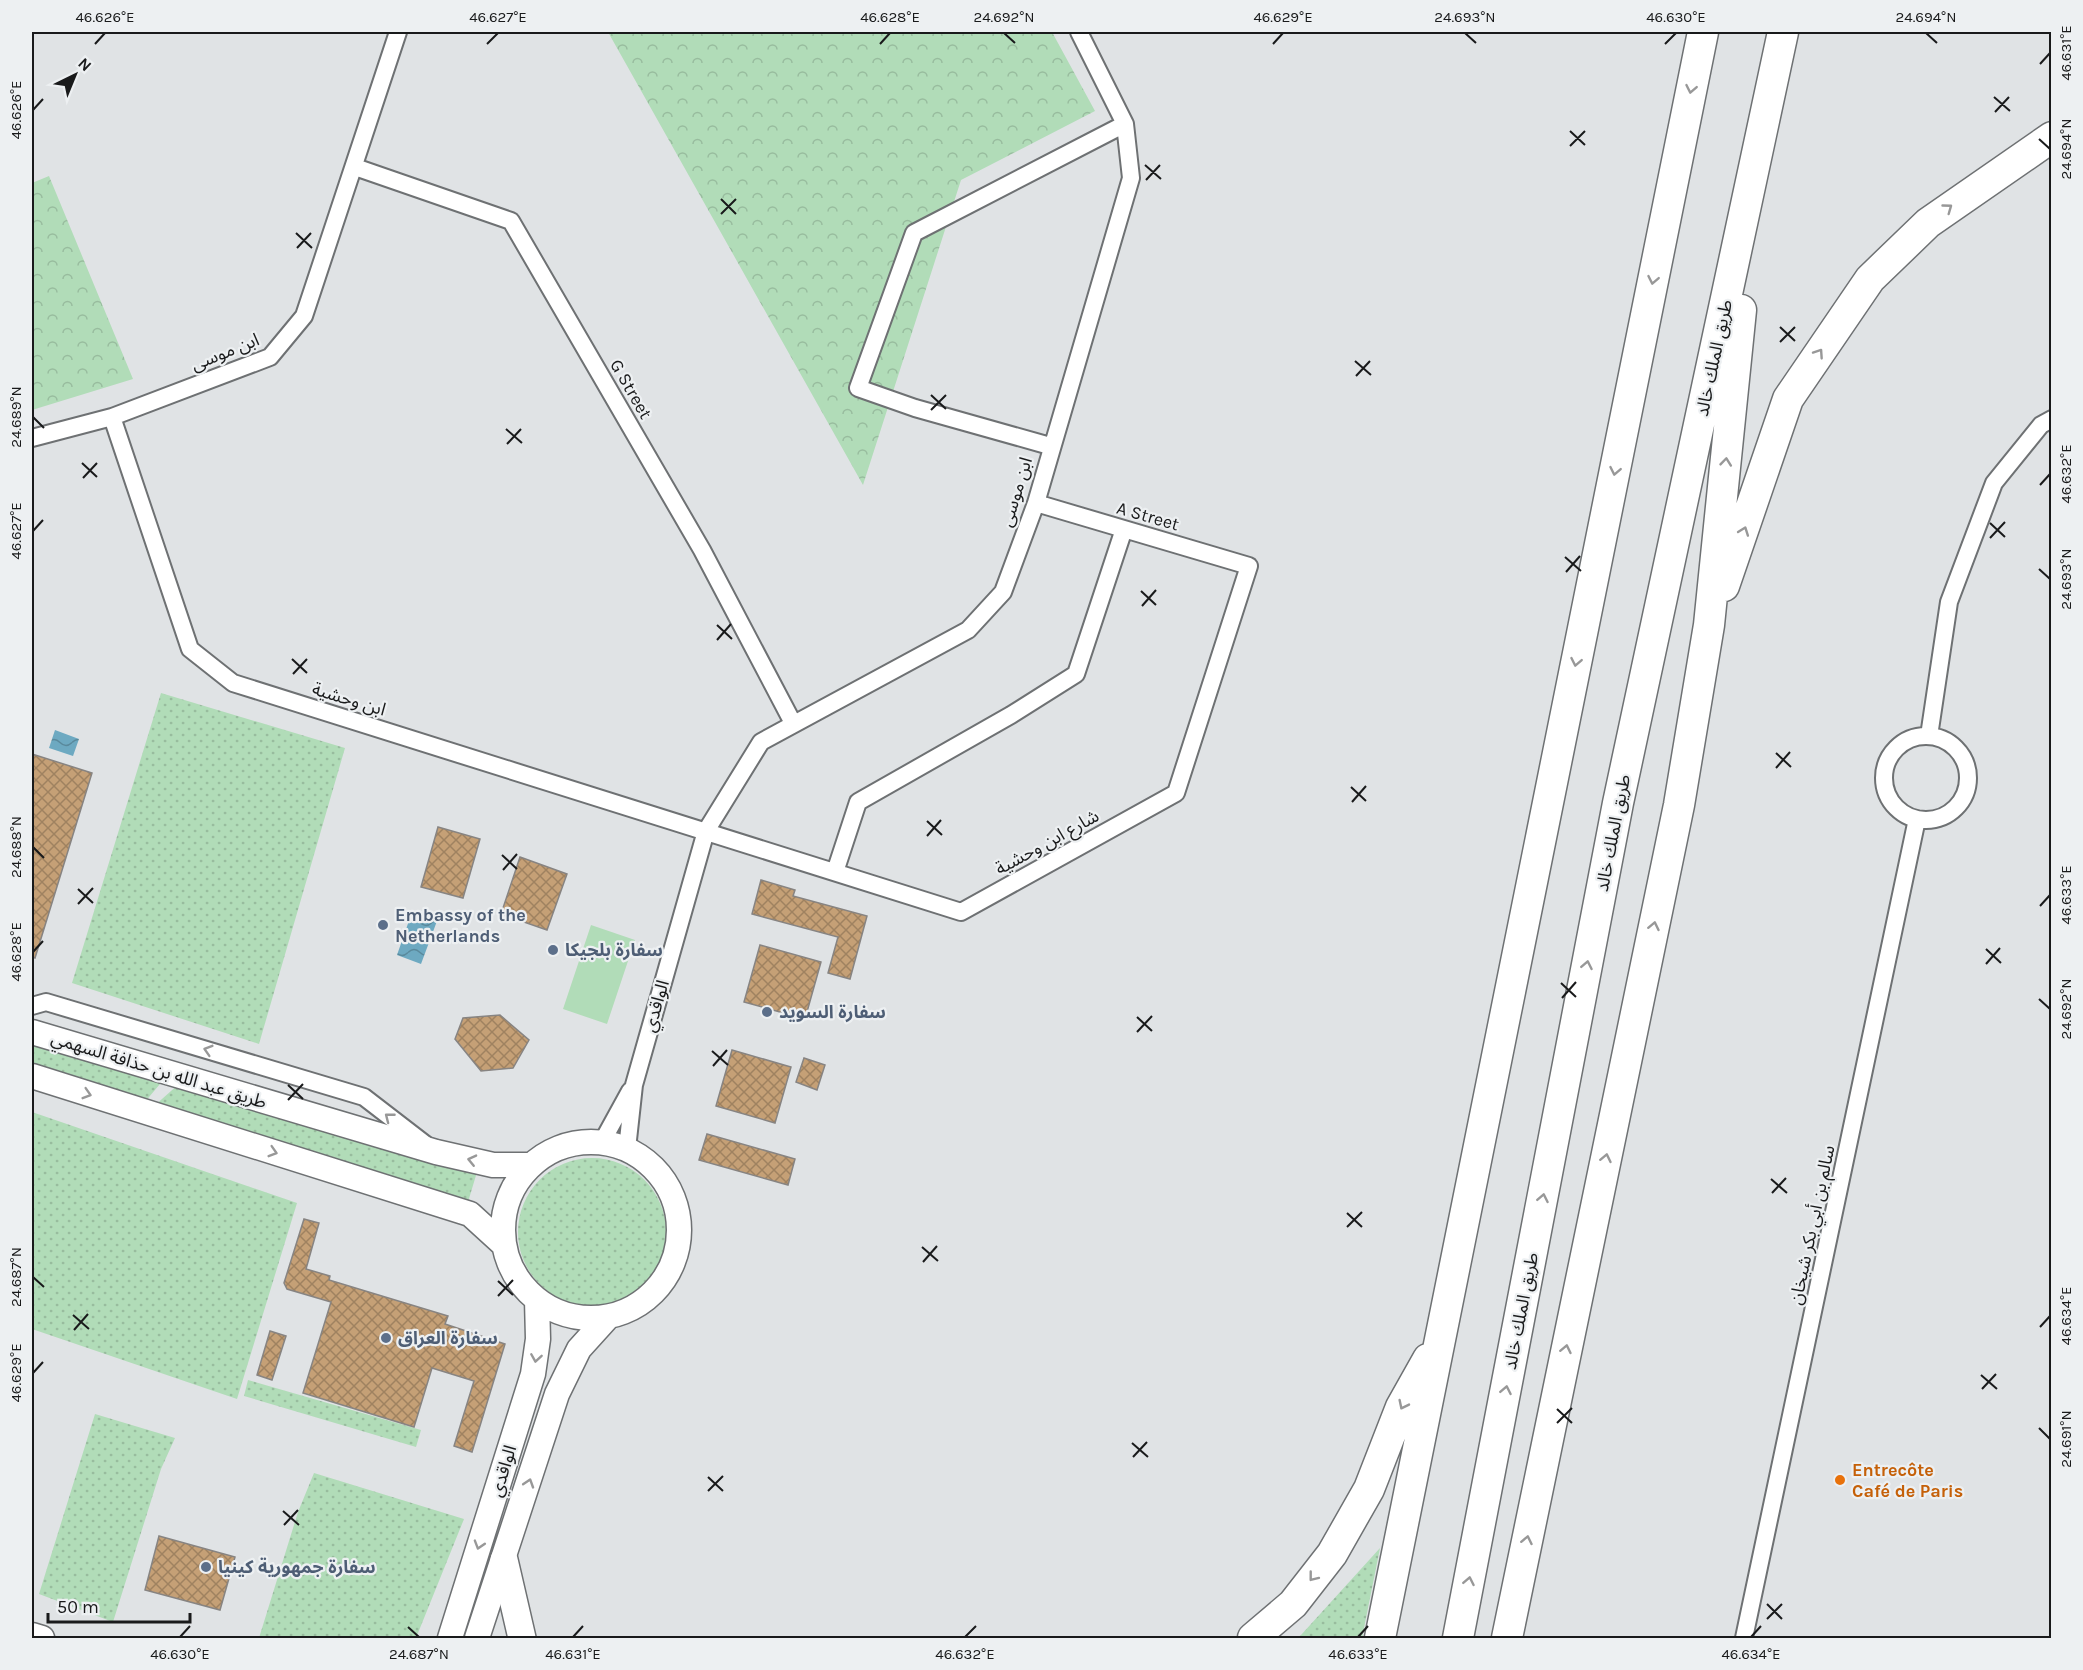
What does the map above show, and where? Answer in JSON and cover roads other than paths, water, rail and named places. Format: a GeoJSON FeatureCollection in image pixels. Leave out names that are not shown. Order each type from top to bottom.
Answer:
{"type":"FeatureCollection","features":[{"type":"Feature","properties":{"kind":"highway"},"geometry":{"type":"LineString","coordinates":[[1380,1638],[1703,32]]}},
{"type":"Feature","properties":{"kind":"highway","name":"طريق الملك خالد"},"geometry":{"type":"LineString","coordinates":[[1458,1638],[1618,803],[1783,32]]}},
{"type":"Feature","properties":{"kind":"highway"},"geometry":{"type":"LineString","coordinates":[[1709,625],[1745,530],[1788,399],[1870,279],[1928,223],[2052,137]]}},
{"type":"Feature","properties":{"kind":"highway"},"geometry":{"type":"LineString","coordinates":[[1507,1638],[1679,804],[1709,625],[1756,161]]}},
{"type":"Feature","properties":{"kind":"highway"},"geometry":{"type":"LineString","coordinates":[[1253,1638],[1293,1604],[1332,1554],[1369,1489],[1401,1407],[1441,1336]]}},
{"type":"Feature","properties":{"kind":"main road"},"geometry":{"type":"LineString","coordinates":[[504,1560],[522,1638]]}},
{"type":"Feature","properties":{"kind":"street","name":"ابن موسى"},"geometry":{"type":"LineString","coordinates":[[32,438],[112,417],[270,357],[304,316],[398,32]]}},
{"type":"Feature","properties":{"kind":"street","name":"ابن موسى"},"geometry":{"type":"LineString","coordinates":[[706,831],[762,742],[793,723],[968,630],[1003,592],[1036,503],[1050,446],[1131,177],[1125,124],[1079,32]]}},
{"type":"Feature","properties":{"kind":"street"},"geometry":{"type":"LineString","coordinates":[[1050,446],[915,408],[858,388],[914,233],[1125,124]]}},
{"type":"Feature","properties":{"kind":"street","name":"G Street"},"geometry":{"type":"LineString","coordinates":[[355,167],[512,220],[702,550],[793,723]]}},
{"type":"Feature","properties":{"kind":"street","name":"ابن وحشية"},"geometry":{"type":"LineString","coordinates":[[112,417],[190,650],[233,684],[706,831]]}},
{"type":"Feature","properties":{"kind":"street"},"geometry":{"type":"LineString","coordinates":[[1929,736],[1949,602],[1994,483],[2041,425],[2052,419]]}},
{"type":"Feature","properties":{"kind":"street","name":"A Street"},"geometry":{"type":"LineString","coordinates":[[1036,503],[1249,566]]}},
{"type":"Feature","properties":{"kind":"street"},"geometry":{"type":"LineString","coordinates":[[835,872],[858,802],[1011,715],[1076,674],[1124,529]]}},
{"type":"Feature","properties":{"kind":"street","name":"شارع ابن وحشية"},"geometry":{"type":"LineString","coordinates":[[706,831],[961,912],[1176,793],[1249,566]]}},
{"type":"Feature","properties":{"kind":"street"},"geometry":{"type":"LineString","coordinates":[[1929,736],[1954,746],[1963,757],[1968,770],[1968,784],[1960,803],[1944,816],[1931,820],[1917,819],[1904,814],[1887,792],[1884,779],[1886,765],[1892,753],[1902,743],[1915,737],[1929,736]]}},
{"type":"Feature","properties":{"kind":"street","name":"سالم بن أبي بكر شيخان"},"geometry":{"type":"LineString","coordinates":[[1744,1638],[1917,819]]}},
{"type":"Feature","properties":{"kind":"street","name":"الواقدي"},"geometry":{"type":"LineString","coordinates":[[627,1149],[634,1085],[706,831]]}},
{"type":"Feature","properties":{"kind":"street"},"geometry":{"type":"LineString","coordinates":[[32,1006],[46,1002],[364,1097],[436,1152]]}},
{"type":"Feature","properties":{"kind":"street","name":"طريق عبد الله بن حذافة السهمي"},"geometry":{"type":"LineString","coordinates":[[32,1032],[436,1152],[493,1165],[530,1165]]}},
{"type":"Feature","properties":{"kind":"street"},"geometry":{"type":"LineString","coordinates":[[32,1076],[470,1214],[504,1245]]}},
{"type":"Feature","properties":{"kind":"street"},"geometry":{"type":"LineString","coordinates":[[602,1142],[634,1085]]}},
{"type":"Feature","properties":{"kind":"street"},"geometry":{"type":"LineString","coordinates":[[602,1142],[627,1149],[650,1164],[668,1186],[678,1212],[679,1240],[672,1267],[656,1290],[634,1307],[608,1317],[570,1316],[537,1300],[515,1275],[504,1245],[503,1216],[512,1188],[530,1165],[551,1150],[567,1145],[602,1142]]}},
{"type":"Feature","properties":{"kind":"street","name":"الواقدي"},"geometry":{"type":"LineString","coordinates":[[450,1638],[533,1374],[538,1339],[537,1300]]}},
{"type":"Feature","properties":{"kind":"street","name":"الواقدي"},"geometry":{"type":"LineString","coordinates":[[477,1638],[557,1394],[579,1349],[608,1317]]}},
{"type":"Feature","properties":{"kind":"street"},"geometry":{"type":"LineString","coordinates":[[32,1635],[42,1638]]}},
{"type":"Feature","properties":{"kind":"water"},"geometry":{"type":"Polygon","coordinates":[[[55,730],[79,739],[73,756],[49,748],[55,730]]]}},
{"type":"Feature","properties":{"kind":"water"},"geometry":{"type":"Polygon","coordinates":[[[412,912],[437,921],[421,964],[397,955],[412,912]]]}},
{"type":"Feature","properties":{"kind":"place","name":"Embassy of the Netherlands"},"geometry":{"type":"Point","coordinates":[383,925]}},
{"type":"Feature","properties":{"kind":"place","name":"سفارة بلجيكا"},"geometry":{"type":"Point","coordinates":[553,950]}},
{"type":"Feature","properties":{"kind":"place","name":"سفارة السويد"},"geometry":{"type":"Point","coordinates":[767,1012]}},
{"type":"Feature","properties":{"kind":"place","name":"سفارة العراق"},"geometry":{"type":"Point","coordinates":[386,1338]}},
{"type":"Feature","properties":{"kind":"place","name":"Entrecôte Café de Paris"},"geometry":{"type":"Point","coordinates":[1840,1480]}},
{"type":"Feature","properties":{"kind":"place","name":"سفارة جمهورية كينيا"},"geometry":{"type":"Point","coordinates":[206,1567]}}]}
